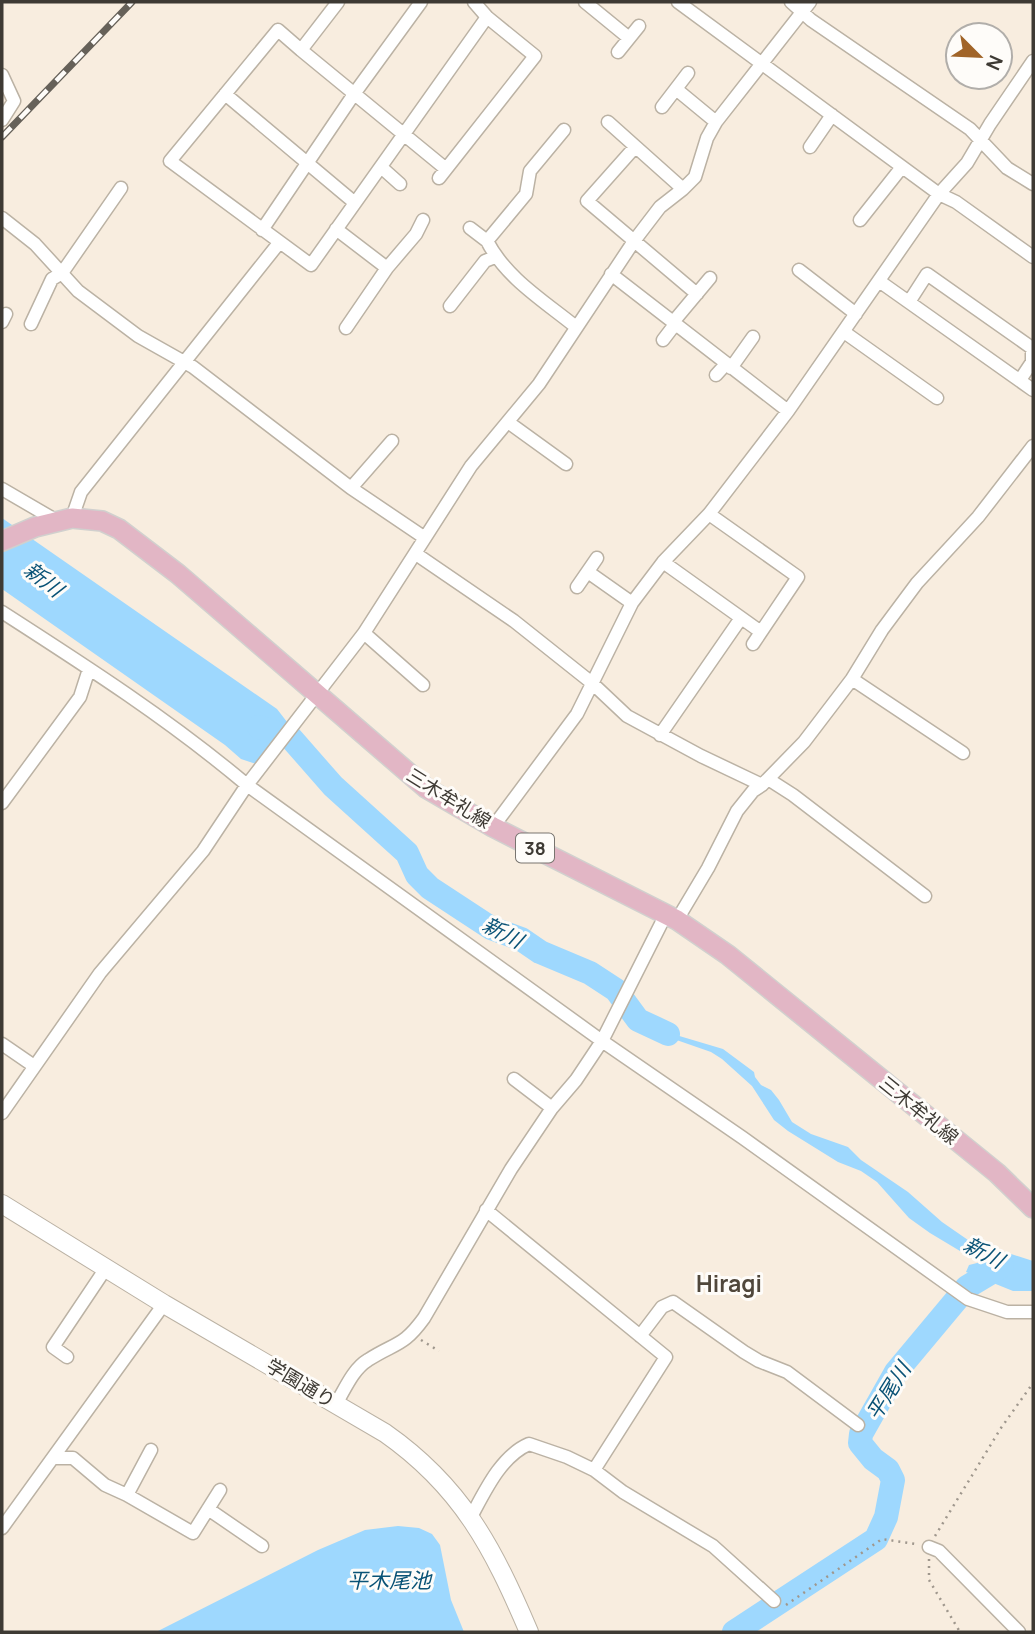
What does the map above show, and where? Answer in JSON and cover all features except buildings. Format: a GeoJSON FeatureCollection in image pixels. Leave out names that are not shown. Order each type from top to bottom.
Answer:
{"type":"FeatureCollection","features":[{"type":"Feature","properties":{"kind":"main road","name":"三木牟礼線"},"geometry":{"type":"LineString","coordinates":[[2,541],[35,527],[65,519],[102,522],[120,529],[146,548],[426,789],[493,827],[672,917],[728,955],[1030,1201]]}},
{"type":"Feature","properties":{"kind":"street"},"geometry":{"type":"LineString","coordinates":[[301,50],[338,2]]}},
{"type":"Feature","properties":{"kind":"street"},"geometry":{"type":"LineString","coordinates":[[262,230],[354,94],[421,2]]}},
{"type":"Feature","properties":{"kind":"street"},"geometry":{"type":"LineString","coordinates":[[474,2],[535,56],[442,174],[404,135],[278,30],[170,161],[311,265],[336,229],[404,135],[488,17]]}},
{"type":"Feature","properties":{"kind":"street"},"geometry":{"type":"LineString","coordinates":[[585,2],[629,38]]}},
{"type":"Feature","properties":{"kind":"street"},"geometry":{"type":"LineString","coordinates":[[679,2],[939,194],[956,202],[1033,257]]}},
{"type":"Feature","properties":{"kind":"street"},"geometry":{"type":"LineString","coordinates":[[791,2],[806,7],[970,129],[1007,168],[1033,184]]}},
{"type":"Feature","properties":{"kind":"street"},"geometry":{"type":"LineString","coordinates":[[2,1113],[122,944],[203,851],[247,785],[364,634],[471,466],[539,384],[611,274],[660,207],[695,177],[706,138],[716,121],[806,7]]}},
{"type":"Feature","properties":{"kind":"street"},"geometry":{"type":"LineString","coordinates":[[618,52],[639,26]]}},
{"type":"Feature","properties":{"kind":"street"},"geometry":{"type":"LineString","coordinates":[[493,827],[578,714],[632,603],[663,562],[709,514],[788,411],[939,194],[967,163],[1033,61]]}},
{"type":"Feature","properties":{"kind":"street"},"geometry":{"type":"LineString","coordinates":[[662,107],[688,73]]}},
{"type":"Feature","properties":{"kind":"street"},"geometry":{"type":"LineString","coordinates":[[2,75],[14,101],[2,120]]}},
{"type":"Feature","properties":{"kind":"street"},"geometry":{"type":"LineString","coordinates":[[676,89],[716,121]]}},
{"type":"Feature","properties":{"kind":"street"},"geometry":{"type":"LineString","coordinates":[[225,94],[355,203]]}},
{"type":"Feature","properties":{"kind":"street"},"geometry":{"type":"LineString","coordinates":[[810,147],[832,115]]}},
{"type":"Feature","properties":{"kind":"street"},"geometry":{"type":"LineString","coordinates":[[608,122],[683,189]]}},
{"type":"Feature","properties":{"kind":"street"},"geometry":{"type":"LineString","coordinates":[[487,241],[531,198],[530,170],[564,130]]}},
{"type":"Feature","properties":{"kind":"street"},"geometry":{"type":"LineString","coordinates":[[635,147],[587,201],[697,293]]}},
{"type":"Feature","properties":{"kind":"street"},"geometry":{"type":"LineString","coordinates":[[381,167],[400,184]]}},
{"type":"Feature","properties":{"kind":"street"},"geometry":{"type":"LineString","coordinates":[[860,220],[902,167]]}},
{"type":"Feature","properties":{"kind":"street"},"geometry":{"type":"LineString","coordinates":[[31,324],[52,279],[62,273],[121,188]]}},
{"type":"Feature","properties":{"kind":"street"},"geometry":{"type":"LineString","coordinates":[[2,218],[35,244],[78,291],[138,336],[193,367],[351,488],[425,538]]}},
{"type":"Feature","properties":{"kind":"street"},"geometry":{"type":"LineString","coordinates":[[346,328],[387,268],[416,234],[423,220]]}},
{"type":"Feature","properties":{"kind":"street"},"geometry":{"type":"LineString","coordinates":[[470,228],[487,241],[508,273],[576,327]]}},
{"type":"Feature","properties":{"kind":"street"},"geometry":{"type":"LineString","coordinates":[[336,229],[387,268]]}},
{"type":"Feature","properties":{"kind":"street"},"geometry":{"type":"LineString","coordinates":[[2,489],[65,519],[81,492],[279,243]]}},
{"type":"Feature","properties":{"kind":"street"},"geometry":{"type":"LineString","coordinates":[[450,306],[485,261],[495,257]]}},
{"type":"Feature","properties":{"kind":"street"},"geometry":{"type":"LineString","coordinates":[[799,270],[856,314]]}},
{"type":"Feature","properties":{"kind":"street"},"geometry":{"type":"LineString","coordinates":[[611,274],[788,411]]}},
{"type":"Feature","properties":{"kind":"street"},"geometry":{"type":"LineString","coordinates":[[909,302],[927,274],[1001,325],[1032,348],[1032,362],[1020,380]]}},
{"type":"Feature","properties":{"kind":"street"},"geometry":{"type":"LineString","coordinates":[[663,340],[710,278]]}},
{"type":"Feature","properties":{"kind":"street"},"geometry":{"type":"LineString","coordinates":[[879,281],[1033,390]]}},
{"type":"Feature","properties":{"kind":"street"},"geometry":{"type":"LineString","coordinates":[[844,332],[937,398]]}},
{"type":"Feature","properties":{"kind":"street"},"geometry":{"type":"LineString","coordinates":[[716,375],[728,366],[753,337]]}},
{"type":"Feature","properties":{"kind":"street"},"geometry":{"type":"LineString","coordinates":[[508,422],[566,464]]}},
{"type":"Feature","properties":{"kind":"street"},"geometry":{"type":"LineString","coordinates":[[351,488],[392,441]]}},
{"type":"Feature","properties":{"kind":"street"},"geometry":{"type":"LineString","coordinates":[[336,1404],[354,1372],[366,1360],[400,1344],[412,1335],[486,1210],[552,1108],[576,1080],[604,1037],[643,960],[708,868],[737,811],[753,791],[804,741],[852,679],[882,630],[917,583],[978,517],[1031,453]]}},
{"type":"Feature","properties":{"kind":"street"},"geometry":{"type":"LineString","coordinates":[[709,514],[798,577],[753,644]]}},
{"type":"Feature","properties":{"kind":"street"},"geometry":{"type":"LineString","coordinates":[[416,554],[513,621],[592,683],[627,716],[660,735],[793,795],[925,896]]}},
{"type":"Feature","properties":{"kind":"street"},"geometry":{"type":"LineString","coordinates":[[577,587],[597,558]]}},
{"type":"Feature","properties":{"kind":"street"},"geometry":{"type":"LineString","coordinates":[[663,562],[761,632]]}},
{"type":"Feature","properties":{"kind":"street"},"geometry":{"type":"LineString","coordinates":[[588,572],[632,603]]}},
{"type":"Feature","properties":{"kind":"street"},"geometry":{"type":"LineString","coordinates":[[2,612],[201,746],[247,785],[968,1299],[1007,1312],[1033,1312]]}},
{"type":"Feature","properties":{"kind":"street"},"geometry":{"type":"LineString","coordinates":[[660,735],[741,618]]}},
{"type":"Feature","properties":{"kind":"street"},"geometry":{"type":"LineString","coordinates":[[364,634],[423,684]]}},
{"type":"Feature","properties":{"kind":"street"},"geometry":{"type":"LineString","coordinates":[[2,803],[80,697],[89,669]]}},
{"type":"Feature","properties":{"kind":"street"},"geometry":{"type":"LineString","coordinates":[[852,679],[963,752]]}},
{"type":"Feature","properties":{"kind":"street"},"geometry":{"type":"LineString","coordinates":[[2,1044],[34,1066]]}},
{"type":"Feature","properties":{"kind":"street"},"geometry":{"type":"LineString","coordinates":[[514,1079],[552,1108]]}},
{"type":"Feature","properties":{"kind":"street","name":"学園通り"},"geometry":{"type":"LineString","coordinates":[[2,1205],[410,1450],[452,1492],[471,1517],[492,1551],[529,1632]]}},
{"type":"Feature","properties":{"kind":"street"},"geometry":{"type":"LineString","coordinates":[[486,1210],[666,1356],[594,1470]]}},
{"type":"Feature","properties":{"kind":"street"},"geometry":{"type":"LineString","coordinates":[[67,1357],[53,1347],[106,1268]]}},
{"type":"Feature","properties":{"kind":"street"},"geometry":{"type":"LineString","coordinates":[[640,1336],[662,1307],[673,1301],[744,1352],[787,1372],[858,1425]]}},
{"type":"Feature","properties":{"kind":"street"},"geometry":{"type":"LineString","coordinates":[[2,1528],[164,1304]]}},
{"type":"Feature","properties":{"kind":"street"},"geometry":{"type":"LineString","coordinates":[[471,1517],[504,1464],[519,1448],[529,1444],[594,1470],[623,1492],[713,1546],[778,1604]]}},
{"type":"Feature","properties":{"kind":"street"},"geometry":{"type":"LineString","coordinates":[[127,1495],[152,1450]]}},
{"type":"Feature","properties":{"kind":"street"},"geometry":{"type":"LineString","coordinates":[[52,1458],[73,1458],[105,1485],[193,1533],[220,1490]]}},
{"type":"Feature","properties":{"kind":"street"},"geometry":{"type":"LineString","coordinates":[[208,1509],[262,1546]]}},
{"type":"Feature","properties":{"kind":"street"},"geometry":{"type":"LineString","coordinates":[[929,1547],[939,1551],[1019,1632]]}},
{"type":"Feature","properties":{"kind":"path"},"geometry":{"type":"LineString","coordinates":[[412,1335],[439,1351]]}},
{"type":"Feature","properties":{"kind":"path"},"geometry":{"type":"LineString","coordinates":[[960,1632],[929,1580],[929,1547],[1001,1428],[1033,1383]]}},
{"type":"Feature","properties":{"kind":"path"},"geometry":{"type":"LineString","coordinates":[[778,1604],[882,1539],[929,1547]]}},
{"type":"Feature","properties":{"kind":"water"},"geometry":{"type":"Polygon","coordinates":[[[2,518],[277,709],[294,731],[265,767],[241,759],[225,745],[2,589],[2,518]]]}},
{"type":"Feature","properties":{"kind":"water"},"geometry":{"type":"Polygon","coordinates":[[[637,1019],[676,1035],[723,1049],[754,1072],[761,1085],[771,1090],[779,1100],[792,1122],[811,1134],[848,1147],[861,1160],[908,1192],[942,1222],[968,1240],[1033,1261],[1033,1291],[1013,1291],[966,1272],[969,1265],[981,1262],[981,1259],[965,1254],[909,1218],[877,1182],[861,1171],[838,1162],[788,1131],[774,1120],[752,1086],[722,1059],[711,1052],[665,1036],[640,1024],[637,1019]]]}},
{"type":"Feature","properties":{"kind":"water","name":"平木尾池"},"geometry":{"type":"Polygon","coordinates":[[[398,1526],[419,1528],[432,1534],[440,1545],[451,1600],[464,1632],[156,1632],[318,1550],[365,1530],[398,1526]]]}},
{"type":"Feature","properties":{"kind":"waterway","name":"新川"},"geometry":{"type":"LineString","coordinates":[[259,727],[290,737],[333,786],[407,853],[417,875],[430,888],[491,928],[521,939],[540,952],[590,973],[616,990],[638,1020],[668,1034]]}},
{"type":"Feature","properties":{"kind":"waterway","name":"平尾川"},"geometry":{"type":"LineString","coordinates":[[734,1632],[876,1539],[886,1517],[893,1480],[888,1470],[873,1459],[860,1443],[861,1434],[896,1372],[967,1287],[1002,1266]]}},
{"type":"Feature","properties":{"kind":"railway"},"geometry":{"type":"LineString","coordinates":[[2,137],[132,2]]}},
{"type":"Feature","properties":{"kind":"district","name":"Hiragi"},"geometry":{"type":"Point","coordinates":[729,1283]}}]}
